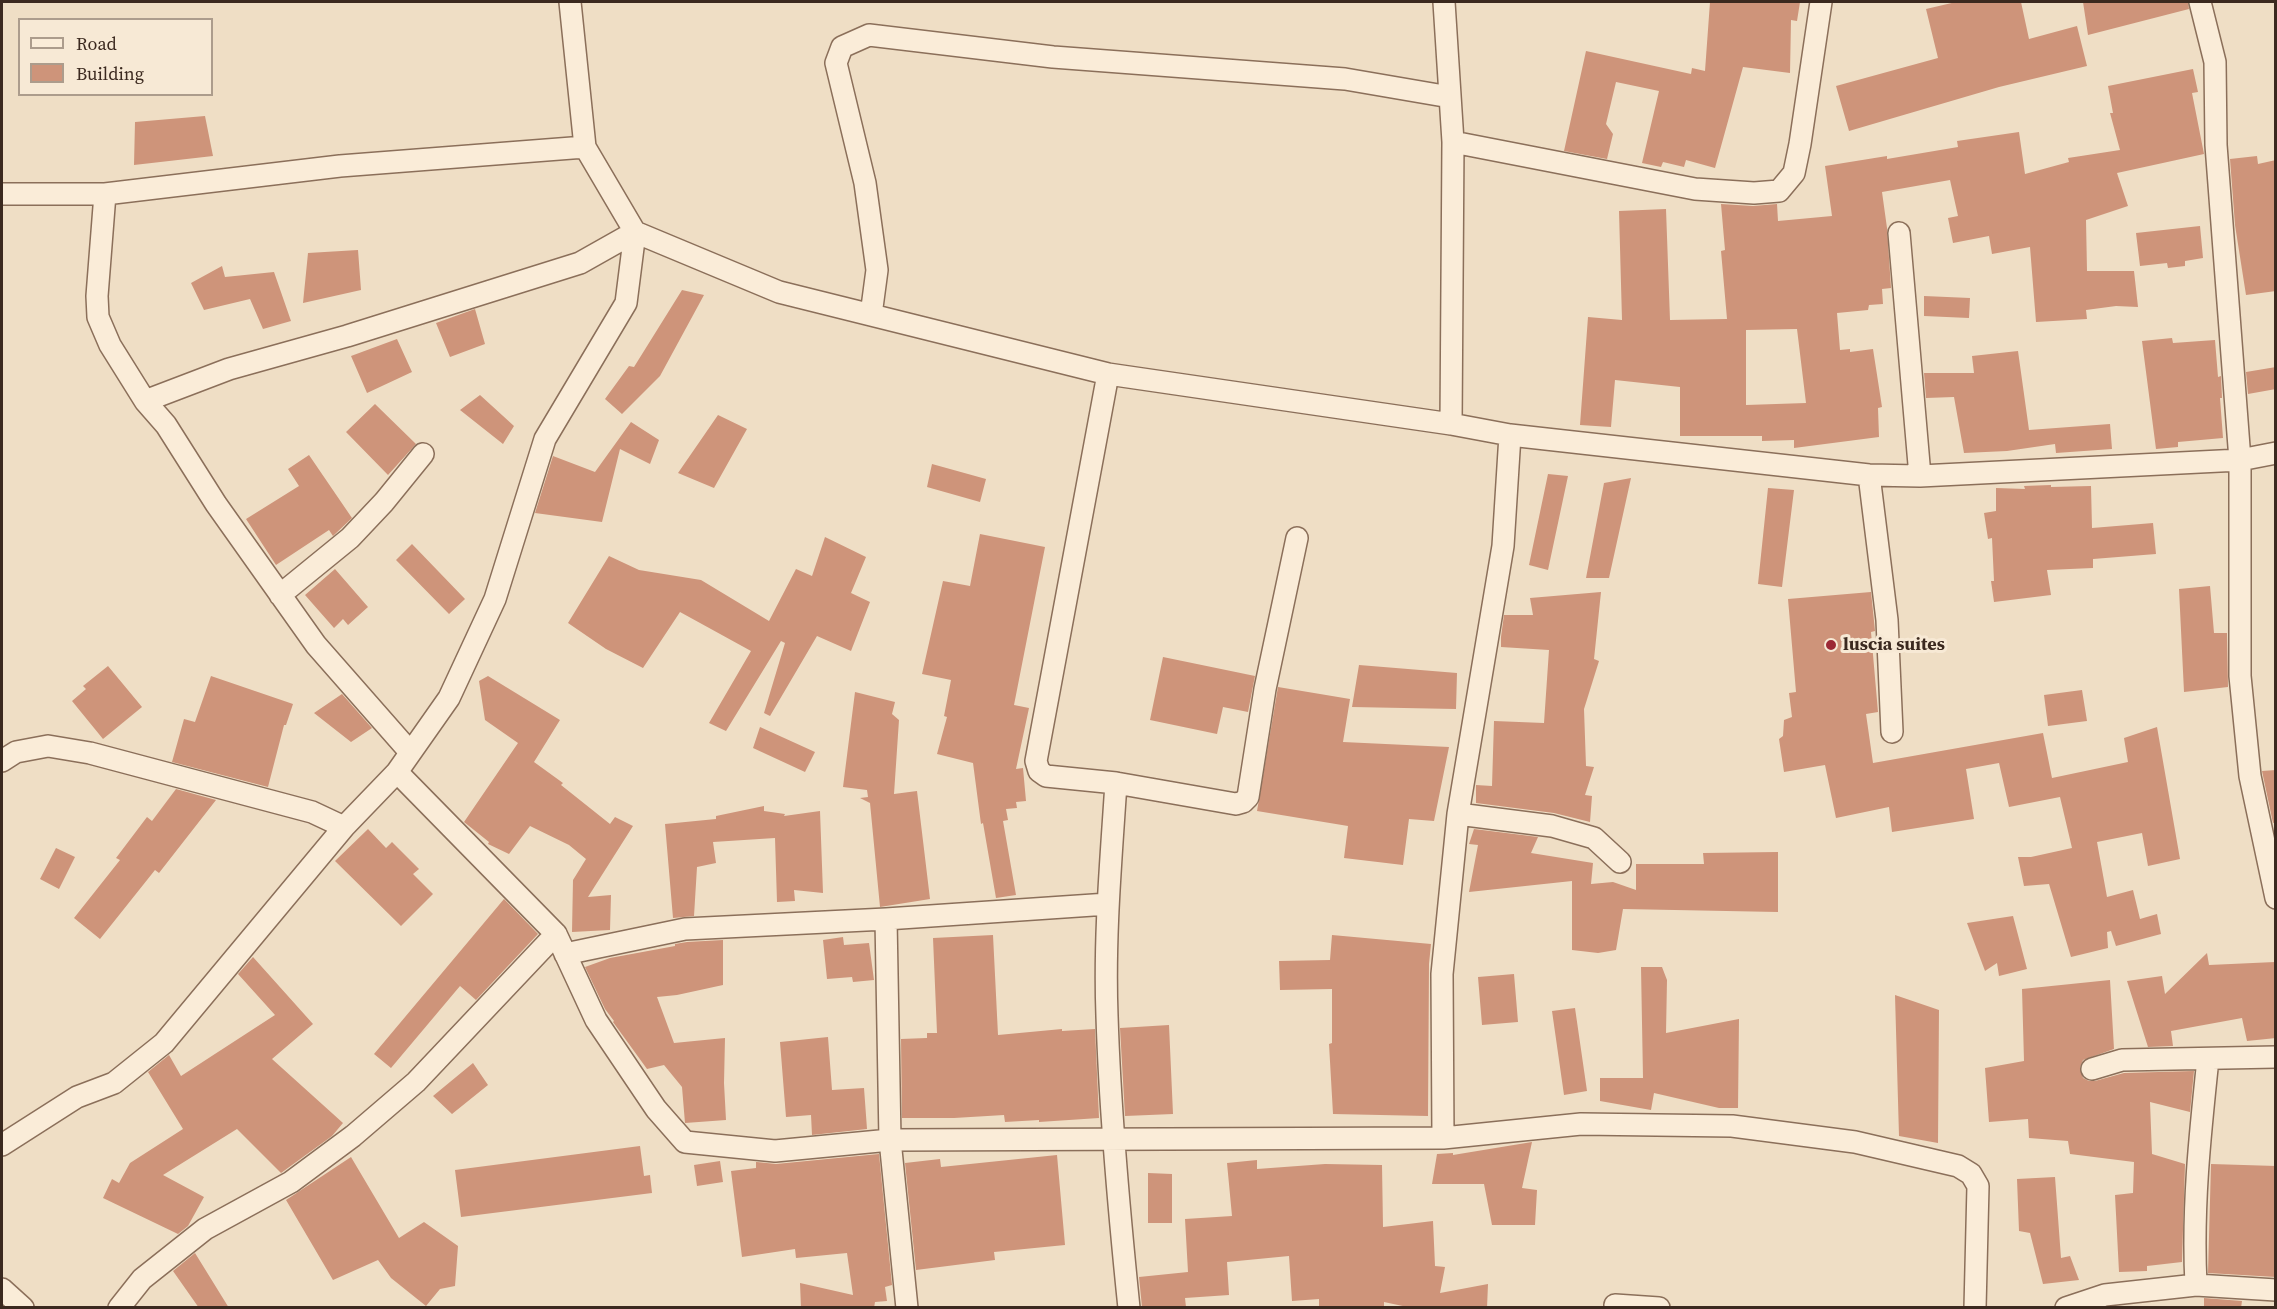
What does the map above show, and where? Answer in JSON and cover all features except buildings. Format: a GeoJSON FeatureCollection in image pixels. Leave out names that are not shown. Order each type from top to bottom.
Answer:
{"type":"FeatureCollection","features":[{"type":"Feature","properties":{"kind":"street"},"geometry":{"type":"LineString","coordinates":[[570,2],[585,147],[635,232],[779,292],[1108,374],[1451,424],[1510,435],[1869,475],[1920,476],[2240,460],[2276,453]]}},
{"type":"Feature","properties":{"kind":"street"},"geometry":{"type":"LineString","coordinates":[[1444,2],[1453,142],[1451,424]]}},
{"type":"Feature","properties":{"kind":"street"},"geometry":{"type":"LineString","coordinates":[[1453,142],[1695,189],[1754,193],[1779,191],[1794,173],[1821,2]]}},
{"type":"Feature","properties":{"kind":"street"},"geometry":{"type":"LineString","coordinates":[[2200,2],[2215,62],[2217,156],[2240,460],[2241,687],[2250,776],[2276,898]]}},
{"type":"Feature","properties":{"kind":"street"},"geometry":{"type":"LineString","coordinates":[[872,315],[877,270],[865,183],[836,63],[842,47],[869,35],[1053,57],[1345,80],[1450,97]]}},
{"type":"Feature","properties":{"kind":"street"},"geometry":{"type":"LineString","coordinates":[[2,194],[105,194],[340,166],[585,147]]}},
{"type":"Feature","properties":{"kind":"street"},"geometry":{"type":"LineString","coordinates":[[105,194],[97,296],[98,317],[110,345],[145,401],[166,425],[216,504],[316,645],[410,752]]}},
{"type":"Feature","properties":{"kind":"street"},"geometry":{"type":"LineString","coordinates":[[145,401],[229,369],[347,336],[580,263],[635,232]]}},
{"type":"Feature","properties":{"kind":"street"},"geometry":{"type":"LineString","coordinates":[[2,1144],[77,1097],[114,1083],[164,1043],[344,827],[397,772],[449,698],[495,599],[545,439],[626,303],[635,232]]}},
{"type":"Feature","properties":{"kind":"street"},"geometry":{"type":"LineString","coordinates":[[1899,233],[1920,476]]}},
{"type":"Feature","properties":{"kind":"street"},"geometry":{"type":"LineString","coordinates":[[1108,374],[1036,761],[1039,771],[1046,776],[1116,783],[1236,804],[1243,802],[1248,797],[1265,689],[1297,538]]}},
{"type":"Feature","properties":{"kind":"street"},"geometry":{"type":"LineString","coordinates":[[1443,1138],[1442,974],[1458,814],[1503,546],[1510,435]]}},
{"type":"Feature","properties":{"kind":"street"},"geometry":{"type":"LineString","coordinates":[[280,595],[350,538],[384,502],[423,454]]}},
{"type":"Feature","properties":{"kind":"street"},"geometry":{"type":"LineString","coordinates":[[1869,475],[1887,620],[1892,732]]}},
{"type":"Feature","properties":{"kind":"street"},"geometry":{"type":"LineString","coordinates":[[2,761],[16,752],[48,746],[90,753],[312,812],[344,827]]}},
{"type":"Feature","properties":{"kind":"street"},"geometry":{"type":"LineString","coordinates":[[397,772],[556,934],[596,1020],[656,1109],[685,1142],[775,1151],[890,1140],[1443,1138],[1581,1124],[1732,1126],[1855,1142],[1958,1166],[1971,1174],[1978,1186],[1975,1308]]}},
{"type":"Feature","properties":{"kind":"street"},"geometry":{"type":"LineString","coordinates":[[1116,783],[1108,904],[1107,1015],[1129,1308]]}},
{"type":"Feature","properties":{"kind":"street"},"geometry":{"type":"LineString","coordinates":[[1458,814],[1552,826],[1594,838],[1620,862]]}},
{"type":"Feature","properties":{"kind":"street"},"geometry":{"type":"LineString","coordinates":[[565,954],[685,929],[886,919],[1108,904]]}},
{"type":"Feature","properties":{"kind":"street"},"geometry":{"type":"LineString","coordinates":[[886,919],[890,1140],[907,1308]]}},
{"type":"Feature","properties":{"kind":"street"},"geometry":{"type":"LineString","coordinates":[[119,1308],[142,1278],[205,1229],[291,1182],[362,1128],[416,1082],[556,934]]}},
{"type":"Feature","properties":{"kind":"street"},"geometry":{"type":"LineString","coordinates":[[2092,1069],[2122,1060],[2276,1057]]}},
{"type":"Feature","properties":{"kind":"street"},"geometry":{"type":"LineString","coordinates":[[2196,1285],[2194,1238],[2200,1132],[2208,1059]]}},
{"type":"Feature","properties":{"kind":"street"},"geometry":{"type":"LineString","coordinates":[[2066,1308],[2196,1285],[2276,1290]]}},
{"type":"Feature","properties":{"kind":"street"},"geometry":{"type":"LineString","coordinates":[[2,1289],[23,1308]]}},
{"type":"Feature","properties":{"kind":"street"},"geometry":{"type":"LineString","coordinates":[[1615,1305],[1659,1308]]}},
{"type":"Feature","properties":{"kind":"place","name":"luscia suites"},"geometry":{"type":"Point","coordinates":[1831,645]}}]}
